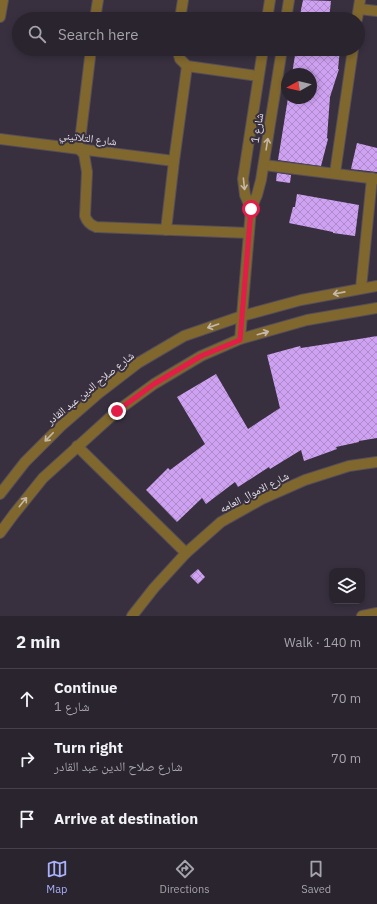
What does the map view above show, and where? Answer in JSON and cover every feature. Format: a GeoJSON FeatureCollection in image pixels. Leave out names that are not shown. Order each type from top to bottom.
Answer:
{"type":"FeatureCollection","features":[{"type":"Feature","properties":{"kind":"street"},"geometry":{"type":"LineString","coordinates":[[0,18],[3,0]]}},
{"type":"Feature","properties":{"kind":"street"},"geometry":{"type":"LineString","coordinates":[[96,12],[98,0]]}},
{"type":"Feature","properties":{"kind":"street"},"geometry":{"type":"LineString","coordinates":[[181,12],[184,0]]}},
{"type":"Feature","properties":{"kind":"street"},"geometry":{"type":"LineString","coordinates":[[267,12],[268,0]]}},
{"type":"Feature","properties":{"kind":"street"},"geometry":{"type":"LineString","coordinates":[[287,12],[289,0]]}},
{"type":"Feature","properties":{"kind":"street"},"geometry":{"type":"LineString","coordinates":[[359,9],[377,11]]}},
{"type":"Feature","properties":{"kind":"street"},"geometry":{"type":"LineString","coordinates":[[90,56],[79,149],[84,154],[87,172],[85,216],[89,224],[96,227],[249,233]]}},
{"type":"Feature","properties":{"kind":"street"},"geometry":{"type":"LineString","coordinates":[[179,56],[187,66],[258,76]]}},
{"type":"Feature","properties":{"kind":"street","name":"شارع 1"},"geometry":{"type":"LineString","coordinates":[[251,209],[245,195],[242,179],[262,56]]}},
{"type":"Feature","properties":{"kind":"street","name":"شارع 1"},"geometry":{"type":"LineString","coordinates":[[240,340],[251,209],[262,180],[281,56]]}},
{"type":"Feature","properties":{"kind":"street"},"geometry":{"type":"LineString","coordinates":[[335,173],[352,56]]}},
{"type":"Feature","properties":{"kind":"street"},"geometry":{"type":"LineString","coordinates":[[166,230],[187,66]]}},
{"type":"Feature","properties":{"kind":"street","name":"شارع التلاتيني"},"geometry":{"type":"LineString","coordinates":[[0,138],[174,161]]}},
{"type":"Feature","properties":{"kind":"street"},"geometry":{"type":"LineString","coordinates":[[264,165],[374,178],[361,288]]}},
{"type":"Feature","properties":{"kind":"street","name":"شارع صلاح الدين عبد القادر"},"geometry":{"type":"LineString","coordinates":[[0,494],[25,462],[60,426],[138,363],[184,336],[242,316],[301,300],[377,286]]}},
{"type":"Feature","properties":{"kind":"street"},"geometry":{"type":"LineString","coordinates":[[0,533],[43,478],[117,411],[154,384],[201,356],[240,340],[307,320],[377,308]]}},
{"type":"Feature","properties":{"kind":"street"},"geometry":{"type":"LineString","coordinates":[[77,446],[186,553]]}},
{"type":"Feature","properties":{"kind":"street","name":"شارع الاموال العامه"},"geometry":{"type":"LineString","coordinates":[[132,616],[154,588],[186,553],[222,522],[262,498],[305,480],[349,466],[377,462]]}},
{"type":"Feature","properties":{"kind":"street"},"geometry":{"type":"LineString","coordinates":[[362,616],[377,613]]}},
{"type":"Feature","properties":{"kind":"building"},"geometry":{"type":"Polygon","coordinates":[[[303,0],[331,1],[330,12],[301,12],[303,0]]]}},
{"type":"Feature","properties":{"kind":"building"},"geometry":{"type":"Polygon","coordinates":[[[295,56],[339,56],[339,69],[330,97],[328,139],[321,166],[278,160],[287,104],[317,104],[317,68],[293,68],[295,56]]]}},
{"type":"Feature","properties":{"kind":"building"},"geometry":{"type":"Polygon","coordinates":[[[357,143],[377,148],[377,172],[351,169],[357,143]]]}},
{"type":"Feature","properties":{"kind":"building"},"geometry":{"type":"Polygon","coordinates":[[[277,173],[291,175],[290,183],[276,181],[277,173]]]}},
{"type":"Feature","properties":{"kind":"building"},"geometry":{"type":"Polygon","coordinates":[[[297,194],[359,205],[355,236],[333,233],[289,223],[293,207],[295,207],[297,194]]]}},
{"type":"Feature","properties":{"kind":"building"},"geometry":{"type":"Polygon","coordinates":[[[377,336],[377,438],[336,447],[337,449],[304,461],[301,450],[270,469],[269,467],[238,487],[235,482],[206,504],[202,498],[177,522],[146,490],[168,468],[170,470],[205,444],[177,397],[216,374],[248,429],[280,408],[267,355],[300,346],[301,348],[377,336]]]}},
{"type":"Feature","properties":{"kind":"building"},"geometry":{"type":"Polygon","coordinates":[[[198,569],[205,577],[198,584],[190,576],[198,569]]]}},
{"type":"Feature","properties":{"kind":"route"},"geometry":{"type":"LineString","coordinates":[[117,411],[154,384],[201,356],[240,340],[251,209]]}}]}
